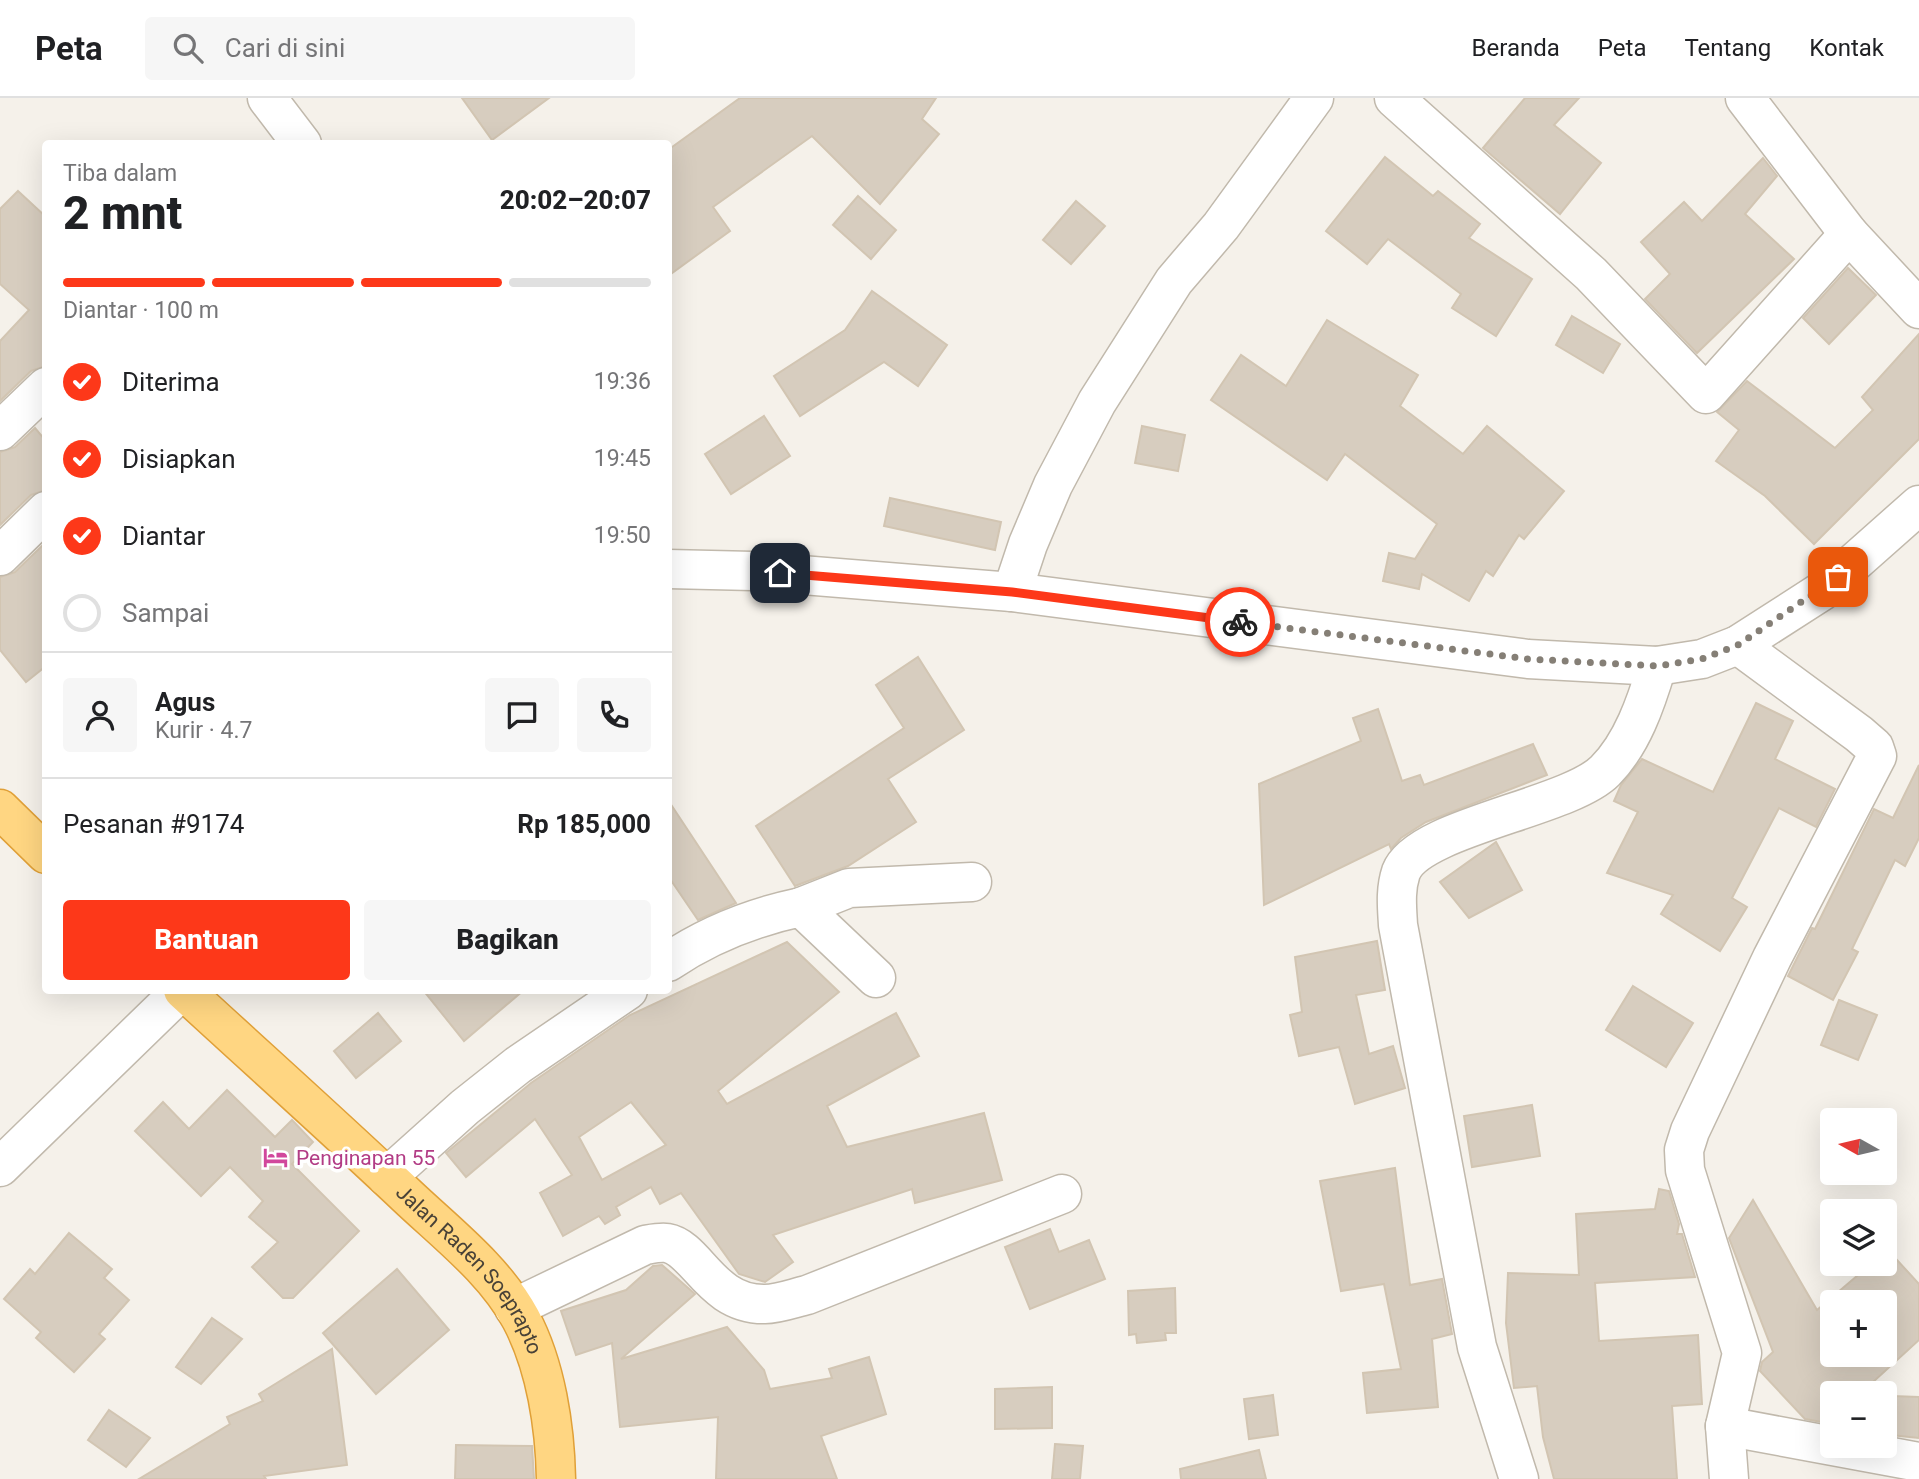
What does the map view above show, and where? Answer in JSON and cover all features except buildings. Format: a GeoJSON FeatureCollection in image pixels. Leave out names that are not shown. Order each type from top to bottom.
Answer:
{"type":"FeatureCollection","features":[{"type":"Feature","properties":{"kind":"highway"},"geometry":{"type":"LineString","coordinates":[[0,809],[42,850]]}},
{"type":"Feature","properties":{"kind":"highway","name":"Jalan Raden Soeprapto"},"geometry":{"type":"LineString","coordinates":[[187,994],[387,1177],[501,1288],[534,1350],[548,1404],[556,1479]]}},
{"type":"Feature","properties":{"kind":"street"},"geometry":{"type":"LineString","coordinates":[[267,98],[299,140]]}},
{"type":"Feature","properties":{"kind":"street"},"geometry":{"type":"LineString","coordinates":[[1012,592],[1028,544],[1054,485],[1097,402],[1174,281],[1221,226],[1314,98]]}},
{"type":"Feature","properties":{"kind":"street"},"geometry":{"type":"LineString","coordinates":[[1394,98],[1591,274],[1706,394],[1849,234]]}},
{"type":"Feature","properties":{"kind":"street"},"geometry":{"type":"LineString","coordinates":[[1745,98],[1849,234],[1919,309]]}},
{"type":"Feature","properties":{"kind":"street"},"geometry":{"type":"LineString","coordinates":[[0,431],[42,391]]}},
{"type":"Feature","properties":{"kind":"street"},"geometry":{"type":"LineString","coordinates":[[672,569],[806,574],[1012,592],[1528,659],[1657,666],[1702,659],[1738,645],[1822,591],[1919,505]]}},
{"type":"Feature","properties":{"kind":"street"},"geometry":{"type":"LineString","coordinates":[[0,556],[42,515]]}},
{"type":"Feature","properties":{"kind":"street"},"geometry":{"type":"LineString","coordinates":[[1729,1479],[1725,1426],[1742,1353],[1685,1170],[1684,1150],[1690,1131],[1772,958],[1877,756],[1874,747],[1858,734],[1738,645]]}},
{"type":"Feature","properties":{"kind":"street"},"geometry":{"type":"LineString","coordinates":[[1519,1479],[1478,1347],[1398,925],[1396,892],[1401,871],[1408,859],[1420,852],[1466,829],[1580,787],[1605,772],[1623,748],[1647,701],[1657,666]]}},
{"type":"Feature","properties":{"kind":"street"},"geometry":{"type":"LineString","coordinates":[[672,960],[722,932],[766,915],[801,907],[849,888],[972,882]]}},
{"type":"Feature","properties":{"kind":"street"},"geometry":{"type":"LineString","coordinates":[[801,907],[876,978]]}},
{"type":"Feature","properties":{"kind":"street"},"geometry":{"type":"LineString","coordinates":[[0,1167],[179,994]]}},
{"type":"Feature","properties":{"kind":"street"},"geometry":{"type":"LineString","coordinates":[[387,1177],[465,1107],[518,1065],[622,994]]}},
{"type":"Feature","properties":{"kind":"street"},"geometry":{"type":"LineString","coordinates":[[514,1308],[645,1245],[667,1243],[681,1251],[713,1284],[730,1295],[744,1302],[766,1305],[807,1295],[1062,1194]]}},
{"type":"Feature","properties":{"kind":"street"},"geometry":{"type":"LineString","coordinates":[[1725,1426],[1919,1462]]}},
{"type":"Feature","properties":{"kind":"way so far"},"geometry":{"type":"LineString","coordinates":[[1240,622],[1528,659],[1657,666],[1702,659],[1738,645],[1822,591],[1838,577]]}},
{"type":"Feature","properties":{"kind":"place","name":"Penginapan 55"},"geometry":{"type":"Point","coordinates":[276,1158]}},
{"type":"Feature","properties":{"kind":"route"},"geometry":{"type":"LineString","coordinates":[[780,573],[1012,592],[1240,622]]}}]}
